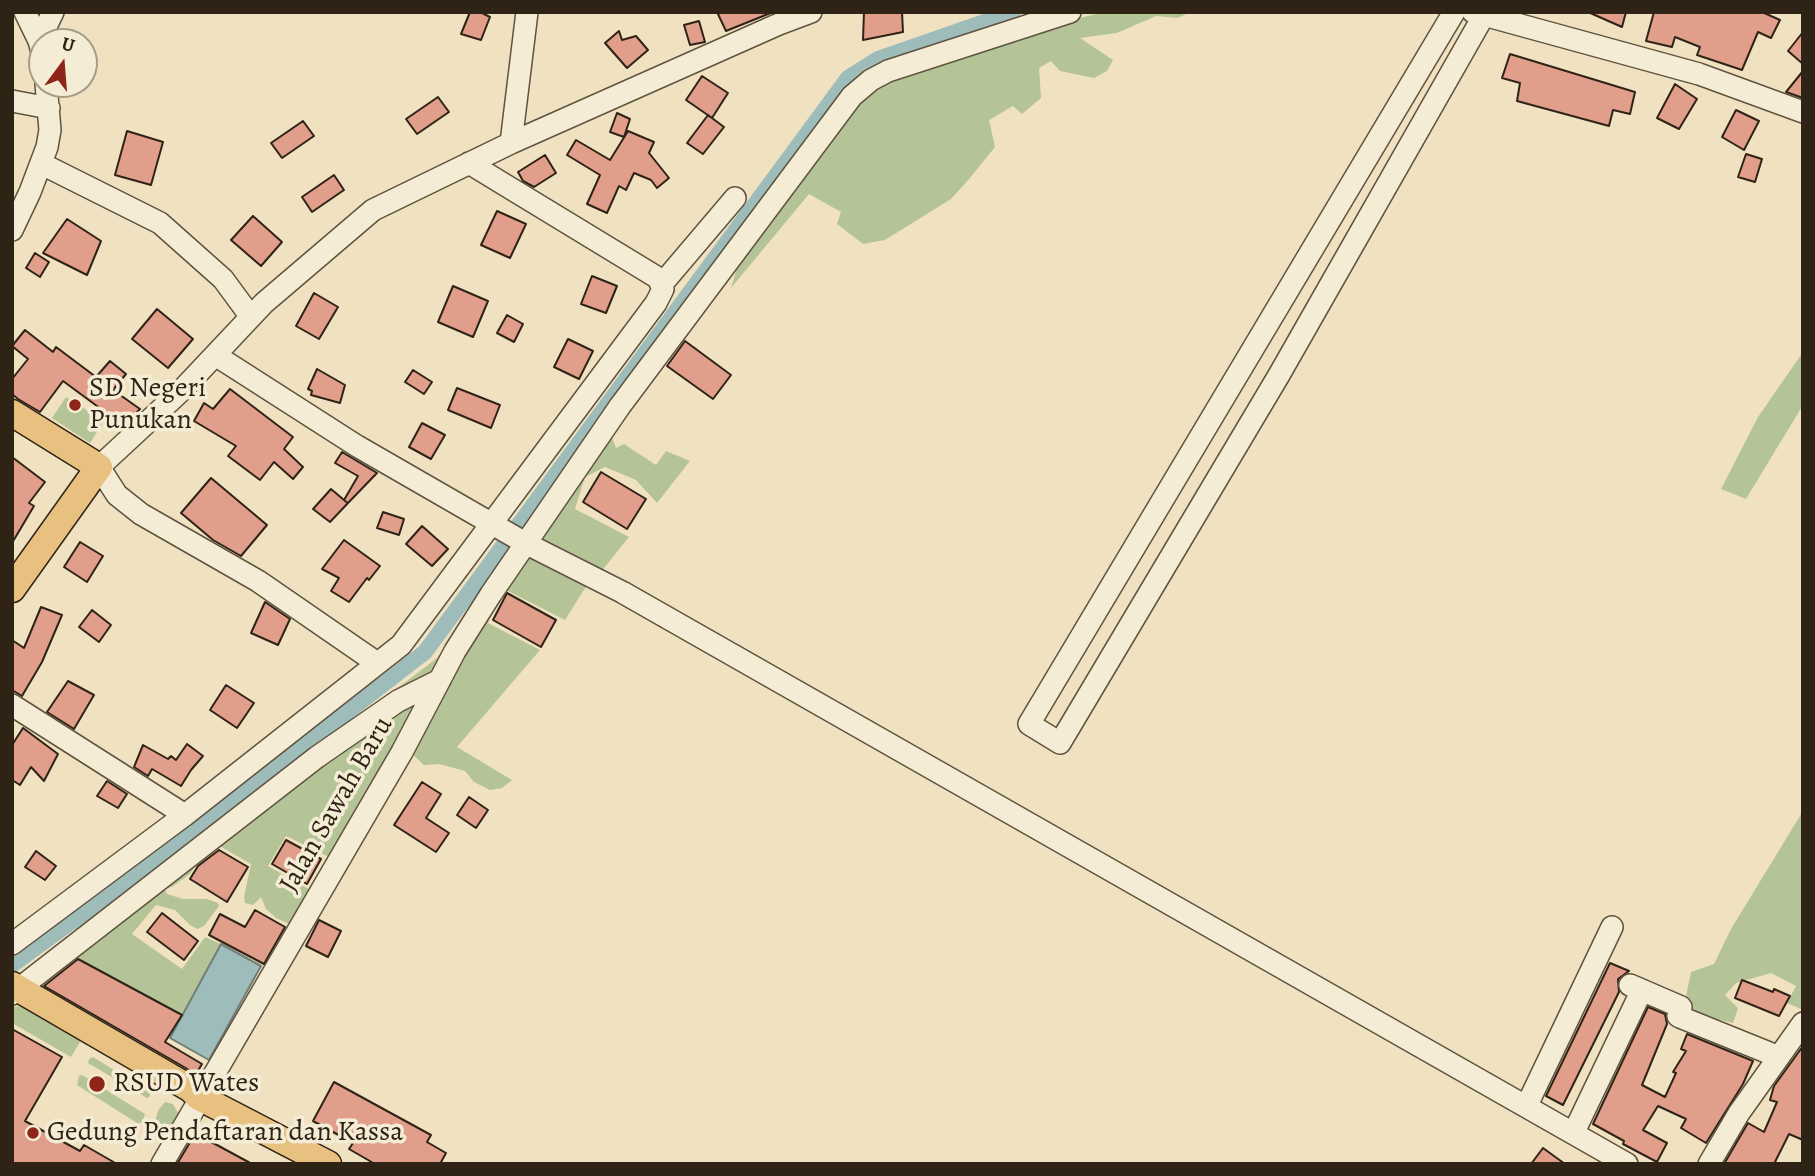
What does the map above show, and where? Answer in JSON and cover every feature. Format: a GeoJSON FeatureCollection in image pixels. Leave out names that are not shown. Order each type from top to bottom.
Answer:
{"type":"FeatureCollection","features":[{"type":"Feature","properties":{"kind":"main road"},"geometry":{"type":"LineString","coordinates":[[12,413],[99,467],[12,589]]}},
{"type":"Feature","properties":{"kind":"main road"},"geometry":{"type":"LineString","coordinates":[[14,989],[191,1089],[199,1097],[328,1164]]}},
{"type":"Feature","properties":{"kind":"street"},"geometry":{"type":"LineString","coordinates":[[25,12],[32,28]]}},
{"type":"Feature","properties":{"kind":"street"},"geometry":{"type":"LineString","coordinates":[[511,143],[527,12]]}},
{"type":"Feature","properties":{"kind":"street"},"geometry":{"type":"LineString","coordinates":[[377,663],[258,581],[141,514],[117,495],[99,467],[182,390],[251,317],[373,210],[511,143],[811,12]]}},
{"type":"Feature","properties":{"kind":"street","name":"Jalan Sawah Baru"},"geometry":{"type":"LineString","coordinates":[[162,1164],[402,752],[440,680],[523,541],[620,406],[852,96],[871,80],[888,71],[1070,12]]}},
{"type":"Feature","properties":{"kind":"street"},"geometry":{"type":"LineString","coordinates":[[1454,12],[1029,724],[1060,743],[1279,375],[1478,14],[1699,74],[1803,112]]}},
{"type":"Feature","properties":{"kind":"street"},"geometry":{"type":"LineString","coordinates":[[12,230],[42,164],[50,130],[47,98]]}},
{"type":"Feature","properties":{"kind":"street"},"geometry":{"type":"LineString","coordinates":[[12,102],[48,108]]}},
{"type":"Feature","properties":{"kind":"street"},"geometry":{"type":"LineString","coordinates":[[14,989],[168,850],[185,815],[297,731],[401,645],[494,525],[656,303],[663,289],[658,278],[468,163]]}},
{"type":"Feature","properties":{"kind":"street"},"geometry":{"type":"LineString","coordinates":[[42,164],[160,223],[223,279],[251,317]]}},
{"type":"Feature","properties":{"kind":"street"},"geometry":{"type":"LineString","coordinates":[[662,284],[734,198]]}},
{"type":"Feature","properties":{"kind":"street"},"geometry":{"type":"LineString","coordinates":[[215,355],[357,446],[494,525],[622,592],[1627,1164]]}},
{"type":"Feature","properties":{"kind":"street"},"geometry":{"type":"LineString","coordinates":[[1150,522],[1181,540]]}},
{"type":"Feature","properties":{"kind":"street"},"geometry":{"type":"LineString","coordinates":[[12,944],[168,850],[398,701],[440,680]]}},
{"type":"Feature","properties":{"kind":"street"},"geometry":{"type":"LineString","coordinates":[[12,705],[185,815]]}},
{"type":"Feature","properties":{"kind":"street"},"geometry":{"type":"LineString","coordinates":[[297,731],[314,754]]}},
{"type":"Feature","properties":{"kind":"street"},"geometry":{"type":"LineString","coordinates":[[1527,1105],[1612,928]]}},
{"type":"Feature","properties":{"kind":"street"},"geometry":{"type":"LineString","coordinates":[[1574,1132],[1636,987],[1681,1007],[1680,1017],[1779,1056]]}},
{"type":"Feature","properties":{"kind":"street"},"geometry":{"type":"LineString","coordinates":[[1709,1164],[1739,1112],[1803,1023]]}},
{"type":"Feature","properties":{"kind":"green space"},"geometry":{"type":"Polygon","coordinates":[[[1105,12],[1190,12],[1178,18],[1156,16],[1117,33],[1080,38],[1113,60],[1107,71],[1094,78],[1060,71],[1051,61],[1039,68],[1041,98],[1022,114],[1013,106],[989,120],[995,147],[970,178],[951,199],[885,240],[863,244],[837,224],[841,212],[809,194],[731,288],[746,239],[859,89],[1049,25],[1105,12]]]}},
{"type":"Feature","properties":{"kind":"green space"},"geometry":{"type":"Polygon","coordinates":[[[1803,352],[1803,405],[1746,499],[1721,489],[1758,417],[1803,352]]]}},
{"type":"Feature","properties":{"kind":"green space"},"geometry":{"type":"Polygon","coordinates":[[[66,397],[104,421],[90,443],[52,418],[66,397]]]}},
{"type":"Feature","properties":{"kind":"green space"},"geometry":{"type":"Polygon","coordinates":[[[610,432],[616,448],[624,444],[656,465],[666,451],[690,461],[657,503],[636,480],[605,467],[585,477],[575,509],[629,537],[596,578],[592,577],[565,620],[508,591],[500,590],[610,432]]]}},
{"type":"Feature","properties":{"kind":"green space"},"geometry":{"type":"Polygon","coordinates":[[[478,602],[333,859],[286,836],[268,866],[312,891],[294,926],[276,918],[266,909],[261,897],[253,905],[245,903],[251,864],[211,841],[190,874],[172,887],[164,888],[167,894],[183,899],[207,899],[218,903],[219,906],[204,926],[197,929],[175,910],[156,905],[132,934],[182,969],[205,937],[221,944],[182,1015],[73,957],[68,937],[88,916],[117,892],[129,886],[141,885],[437,658],[478,602]]]}},
{"type":"Feature","properties":{"kind":"green space"},"geometry":{"type":"Polygon","coordinates":[[[494,605],[488,623],[540,650],[457,747],[512,780],[502,788],[490,790],[474,782],[465,771],[439,764],[424,765],[411,753],[459,653],[494,605]]]}},
{"type":"Feature","properties":{"kind":"green space"},"geometry":{"type":"Polygon","coordinates":[[[1803,811],[1803,1010],[1787,1003],[1796,986],[1771,973],[1736,983],[1725,995],[1738,1008],[1733,1023],[1683,1011],[1691,972],[1714,964],[1731,929],[1803,811]]]}},
{"type":"Feature","properties":{"kind":"green space"},"geometry":{"type":"Polygon","coordinates":[[[31,1005],[84,1035],[71,1057],[12,1023],[12,1007],[31,1005]]]}},
{"type":"Feature","properties":{"kind":"green space"},"geometry":{"type":"Polygon","coordinates":[[[93,1057],[150,1092],[150,1096],[147,1098],[88,1063],[93,1057]]]}},
{"type":"Feature","properties":{"kind":"green space"},"geometry":{"type":"Polygon","coordinates":[[[82,1075],[145,1114],[142,1123],[137,1123],[77,1085],[79,1076],[82,1075]]]}},
{"type":"Feature","properties":{"kind":"green space"},"geometry":{"type":"Polygon","coordinates":[[[165,1102],[173,1104],[179,1115],[170,1131],[162,1137],[156,1131],[155,1120],[165,1102]]]}},
{"type":"Feature","properties":{"kind":"water"},"geometry":{"type":"Polygon","coordinates":[[[221,944],[261,966],[209,1060],[170,1038],[221,944]]]}},
{"type":"Feature","properties":{"kind":"building"},"geometry":{"type":"Polygon","coordinates":[[[470,12],[480,12],[490,17],[481,40],[461,34],[470,12]]]}},
{"type":"Feature","properties":{"kind":"building"},"geometry":{"type":"Polygon","coordinates":[[[717,12],[773,12],[726,31],[717,12]]]}},
{"type":"Feature","properties":{"kind":"building"},"geometry":{"type":"Polygon","coordinates":[[[864,12],[902,12],[903,32],[863,40],[864,12]]]}},
{"type":"Feature","properties":{"kind":"building"},"geometry":{"type":"Polygon","coordinates":[[[1588,12],[1626,12],[1622,27],[1588,12]]]}},
{"type":"Feature","properties":{"kind":"building"},"geometry":{"type":"Polygon","coordinates":[[[1654,12],[1762,12],[1780,20],[1771,38],[1758,32],[1742,70],[1697,55],[1700,47],[1675,37],[1672,47],[1646,41],[1654,12]]]}},
{"type":"Feature","properties":{"kind":"building"},"geometry":{"type":"Polygon","coordinates":[[[699,21],[705,42],[690,45],[684,25],[699,21]]]}},
{"type":"Feature","properties":{"kind":"building"},"geometry":{"type":"Polygon","coordinates":[[[619,31],[622,40],[636,36],[648,50],[627,68],[605,43],[619,31]]]}},
{"type":"Feature","properties":{"kind":"building"},"geometry":{"type":"Polygon","coordinates":[[[1803,32],[1803,64],[1788,51],[1803,32]]]}},
{"type":"Feature","properties":{"kind":"building"},"geometry":{"type":"Polygon","coordinates":[[[1510,54],[1635,92],[1630,114],[1613,110],[1609,126],[1517,101],[1520,83],[1502,78],[1510,54]]]}},
{"type":"Feature","properties":{"kind":"building"},"geometry":{"type":"Polygon","coordinates":[[[1803,71],[1803,98],[1786,92],[1803,71]]]}},
{"type":"Feature","properties":{"kind":"building"},"geometry":{"type":"Polygon","coordinates":[[[702,76],[728,93],[712,118],[686,100],[702,76]]]}},
{"type":"Feature","properties":{"kind":"building"},"geometry":{"type":"Polygon","coordinates":[[[1675,84],[1697,99],[1679,129],[1657,118],[1675,84]]]}},
{"type":"Feature","properties":{"kind":"building"},"geometry":{"type":"Polygon","coordinates":[[[438,97],[449,112],[417,134],[406,119],[438,97]]]}},
{"type":"Feature","properties":{"kind":"building"},"geometry":{"type":"Polygon","coordinates":[[[1736,110],[1759,121],[1744,150],[1722,137],[1736,110]]]}},
{"type":"Feature","properties":{"kind":"building"},"geometry":{"type":"Polygon","coordinates":[[[617,113],[630,119],[624,137],[610,132],[617,113]]]}},
{"type":"Feature","properties":{"kind":"building"},"geometry":{"type":"Polygon","coordinates":[[[708,115],[724,127],[703,154],[687,143],[708,115]]]}},
{"type":"Feature","properties":{"kind":"building"},"geometry":{"type":"Polygon","coordinates":[[[303,121],[314,136],[282,158],[271,143],[303,121]]]}},
{"type":"Feature","properties":{"kind":"building"},"geometry":{"type":"Polygon","coordinates":[[[127,131],[163,142],[151,185],[115,175],[127,131]]]}},
{"type":"Feature","properties":{"kind":"building"},"geometry":{"type":"Polygon","coordinates":[[[628,131],[654,142],[649,153],[669,178],[657,188],[651,180],[634,173],[626,190],[619,186],[607,213],[587,204],[600,175],[567,155],[576,140],[610,160],[628,131]]]}},
{"type":"Feature","properties":{"kind":"building"},"geometry":{"type":"Polygon","coordinates":[[[1746,154],[1762,159],[1755,182],[1738,177],[1746,154]]]}},
{"type":"Feature","properties":{"kind":"building"},"geometry":{"type":"Polygon","coordinates":[[[545,155],[556,173],[534,187],[523,181],[518,172],[545,155]]]}},
{"type":"Feature","properties":{"kind":"building"},"geometry":{"type":"Polygon","coordinates":[[[334,175],[344,190],[312,212],[302,197],[334,175]]]}},
{"type":"Feature","properties":{"kind":"building"},"geometry":{"type":"Polygon","coordinates":[[[497,211],[526,224],[510,258],[481,245],[497,211]]]}},
{"type":"Feature","properties":{"kind":"building"},"geometry":{"type":"Polygon","coordinates":[[[253,216],[282,242],[261,266],[231,240],[253,216]]]}},
{"type":"Feature","properties":{"kind":"building"},"geometry":{"type":"Polygon","coordinates":[[[67,219],[101,241],[87,275],[43,253],[67,219]]]}},
{"type":"Feature","properties":{"kind":"building"},"geometry":{"type":"Polygon","coordinates":[[[35,253],[49,262],[40,277],[26,268],[35,253]]]}},
{"type":"Feature","properties":{"kind":"building"},"geometry":{"type":"Polygon","coordinates":[[[592,276],[617,286],[606,313],[581,304],[592,276]]]}},
{"type":"Feature","properties":{"kind":"building"},"geometry":{"type":"Polygon","coordinates":[[[453,286],[488,301],[473,337],[438,322],[453,286]]]}},
{"type":"Feature","properties":{"kind":"building"},"geometry":{"type":"Polygon","coordinates":[[[314,293],[338,307],[319,339],[296,326],[314,293]]]}},
{"type":"Feature","properties":{"kind":"building"},"geometry":{"type":"Polygon","coordinates":[[[157,309],[193,339],[168,368],[132,339],[157,309]]]}},
{"type":"Feature","properties":{"kind":"building"},"geometry":{"type":"Polygon","coordinates":[[[507,315],[523,324],[514,342],[497,333],[507,315]]]}},
{"type":"Feature","properties":{"kind":"building"},"geometry":{"type":"Polygon","coordinates":[[[25,330],[53,352],[56,347],[96,377],[110,361],[126,374],[113,390],[140,409],[124,426],[63,381],[40,412],[18,399],[12,394],[12,379],[28,359],[12,346],[25,330]]]}},
{"type":"Feature","properties":{"kind":"building"},"geometry":{"type":"Polygon","coordinates":[[[568,339],[593,351],[579,379],[554,367],[568,339]]]}},
{"type":"Feature","properties":{"kind":"building"},"geometry":{"type":"Polygon","coordinates":[[[685,341],[731,375],[713,399],[667,366],[685,341]]]}},
{"type":"Feature","properties":{"kind":"building"},"geometry":{"type":"Polygon","coordinates":[[[317,369],[345,385],[340,403],[311,395],[312,391],[308,389],[317,369]]]}},
{"type":"Feature","properties":{"kind":"building"},"geometry":{"type":"Polygon","coordinates":[[[413,370],[432,382],[424,394],[405,382],[413,370]]]}},
{"type":"Feature","properties":{"kind":"building"},"geometry":{"type":"Polygon","coordinates":[[[457,388],[500,405],[491,428],[448,410],[457,388]]]}},
{"type":"Feature","properties":{"kind":"building"},"geometry":{"type":"Polygon","coordinates":[[[230,389],[293,437],[284,449],[303,467],[293,479],[274,462],[260,480],[228,456],[236,446],[194,421],[204,403],[213,409],[230,389]]]}},
{"type":"Feature","properties":{"kind":"building"},"geometry":{"type":"Polygon","coordinates":[[[422,423],[445,435],[431,459],[409,447],[422,423]]]}},
{"type":"Feature","properties":{"kind":"building"},"geometry":{"type":"Polygon","coordinates":[[[342,452],[377,473],[330,522],[313,509],[331,489],[344,500],[358,476],[335,463],[342,452]]]}},
{"type":"Feature","properties":{"kind":"building"},"geometry":{"type":"Polygon","coordinates":[[[12,457],[45,482],[29,503],[34,506],[12,543],[12,457]]]}},
{"type":"Feature","properties":{"kind":"building"},"geometry":{"type":"Polygon","coordinates":[[[601,472],[646,499],[627,529],[583,502],[601,472]]]}},
{"type":"Feature","properties":{"kind":"building"},"geometry":{"type":"Polygon","coordinates":[[[211,478],[267,525],[241,556],[213,540],[181,513],[211,478]]]}},
{"type":"Feature","properties":{"kind":"building"},"geometry":{"type":"Polygon","coordinates":[[[383,512],[404,519],[399,535],[377,528],[383,512]]]}},
{"type":"Feature","properties":{"kind":"building"},"geometry":{"type":"Polygon","coordinates":[[[422,526],[448,549],[432,566],[406,544],[422,526]]]}},
{"type":"Feature","properties":{"kind":"building"},"geometry":{"type":"Polygon","coordinates":[[[344,540],[380,566],[349,602],[331,591],[339,578],[322,569],[344,540]]]}},
{"type":"Feature","properties":{"kind":"building"},"geometry":{"type":"Polygon","coordinates":[[[80,542],[103,556],[87,582],[64,567],[80,542]]]}},
{"type":"Feature","properties":{"kind":"building"},"geometry":{"type":"Polygon","coordinates":[[[507,593],[556,620],[541,647],[493,620],[507,593]]]}},
{"type":"Feature","properties":{"kind":"building"},"geometry":{"type":"Polygon","coordinates":[[[265,602],[290,619],[278,645],[251,633],[265,602]]]}},
{"type":"Feature","properties":{"kind":"building"},"geometry":{"type":"Polygon","coordinates":[[[41,607],[62,615],[42,662],[22,696],[12,690],[12,640],[24,648],[41,607]]]}},
{"type":"Feature","properties":{"kind":"building"},"geometry":{"type":"Polygon","coordinates":[[[92,610],[111,625],[99,642],[79,627],[92,610]]]}},
{"type":"Feature","properties":{"kind":"building"},"geometry":{"type":"Polygon","coordinates":[[[68,681],[94,695],[74,729],[47,712],[68,681]]]}},
{"type":"Feature","properties":{"kind":"building"},"geometry":{"type":"Polygon","coordinates":[[[226,685],[254,703],[237,728],[210,710],[226,685]]]}},
{"type":"Feature","properties":{"kind":"building"},"geometry":{"type":"Polygon","coordinates":[[[23,728],[58,754],[44,781],[31,767],[20,785],[12,780],[12,745],[23,728]]]}},
{"type":"Feature","properties":{"kind":"building"},"geometry":{"type":"Polygon","coordinates":[[[187,744],[203,756],[181,786],[152,769],[148,776],[134,767],[143,745],[168,759],[171,756],[176,760],[187,744]]]}},
{"type":"Feature","properties":{"kind":"building"},"geometry":{"type":"Polygon","coordinates":[[[107,781],[127,794],[118,808],[97,796],[107,781]]]}},
{"type":"Feature","properties":{"kind":"building"},"geometry":{"type":"Polygon","coordinates":[[[422,782],[441,794],[426,818],[449,833],[436,852],[394,825],[422,782]]]}},
{"type":"Feature","properties":{"kind":"building"},"geometry":{"type":"Polygon","coordinates":[[[469,797],[488,810],[476,828],[457,815],[469,797]]]}},
{"type":"Feature","properties":{"kind":"building"},"geometry":{"type":"Polygon","coordinates":[[[286,840],[321,859],[307,884],[272,864],[286,840]]]}},
{"type":"Feature","properties":{"kind":"building"},"geometry":{"type":"Polygon","coordinates":[[[219,850],[248,867],[227,902],[190,879],[198,866],[219,850]]]}},
{"type":"Feature","properties":{"kind":"building"},"geometry":{"type":"Polygon","coordinates":[[[36,851],[56,866],[45,880],[25,867],[36,851]]]}},
{"type":"Feature","properties":{"kind":"building"},"geometry":{"type":"Polygon","coordinates":[[[255,910],[285,927],[264,964],[209,935],[220,914],[245,927],[255,910]]]}},
{"type":"Feature","properties":{"kind":"building"},"geometry":{"type":"Polygon","coordinates":[[[162,913],[198,941],[184,960],[147,932],[162,913]]]}},
{"type":"Feature","properties":{"kind":"building"},"geometry":{"type":"Polygon","coordinates":[[[319,920],[341,931],[328,957],[306,946],[319,920]]]}},
{"type":"Feature","properties":{"kind":"building"},"geometry":{"type":"Polygon","coordinates":[[[78,959],[182,1015],[165,1042],[202,1064],[196,1074],[44,986],[78,959]]]}},
{"type":"Feature","properties":{"kind":"building"},"geometry":{"type":"Polygon","coordinates":[[[1610,963],[1629,971],[1618,979],[1619,992],[1563,1105],[1546,1096],[1610,963]]]}},
{"type":"Feature","properties":{"kind":"building"},"geometry":{"type":"Polygon","coordinates":[[[1742,980],[1790,996],[1779,1016],[1735,998],[1742,980]]]}},
{"type":"Feature","properties":{"kind":"building"},"geometry":{"type":"Polygon","coordinates":[[[1648,1007],[1665,1014],[1667,1024],[1642,1085],[1665,1097],[1676,1073],[1673,1072],[1686,1051],[1681,1049],[1687,1034],[1753,1061],[1743,1084],[1706,1143],[1681,1128],[1686,1119],[1658,1106],[1643,1130],[1667,1143],[1657,1162],[1593,1124],[1648,1007]]]}},
{"type":"Feature","properties":{"kind":"building"},"geometry":{"type":"Polygon","coordinates":[[[12,1029],[62,1057],[25,1121],[80,1151],[84,1145],[117,1164],[12,1164],[12,1029]]]}},
{"type":"Feature","properties":{"kind":"building"},"geometry":{"type":"Polygon","coordinates":[[[1803,1046],[1803,1140],[1789,1134],[1774,1164],[1724,1164],[1748,1123],[1764,1132],[1777,1102],[1770,1100],[1774,1086],[1803,1046]]]}},
{"type":"Feature","properties":{"kind":"building"},"geometry":{"type":"Polygon","coordinates":[[[334,1082],[431,1135],[427,1142],[446,1153],[440,1164],[375,1164],[349,1149],[353,1143],[313,1121],[334,1082]]]}},
{"type":"Feature","properties":{"kind":"building"},"geometry":{"type":"Polygon","coordinates":[[[195,1134],[217,1145],[252,1164],[177,1164],[195,1134]]]}},
{"type":"Feature","properties":{"kind":"building"},"geometry":{"type":"Polygon","coordinates":[[[1543,1148],[1565,1164],[1531,1164],[1543,1148]]]}},
{"type":"Feature","properties":{"kind":"waterway"},"geometry":{"type":"LineString","coordinates":[[12,965],[168,851],[425,652],[848,78],[878,59],[1013,12]]}},
{"type":"Feature","properties":{"kind":"place","name":"SD Negeri Punukan"},"geometry":{"type":"Point","coordinates":[75,405]}},
{"type":"Feature","properties":{"kind":"place","name":"RSUD Wates"},"geometry":{"type":"Point","coordinates":[97,1084]}},
{"type":"Feature","properties":{"kind":"place","name":"Gedung Pendaftaran dan Kassa"},"geometry":{"type":"Point","coordinates":[33,1133]}}]}
